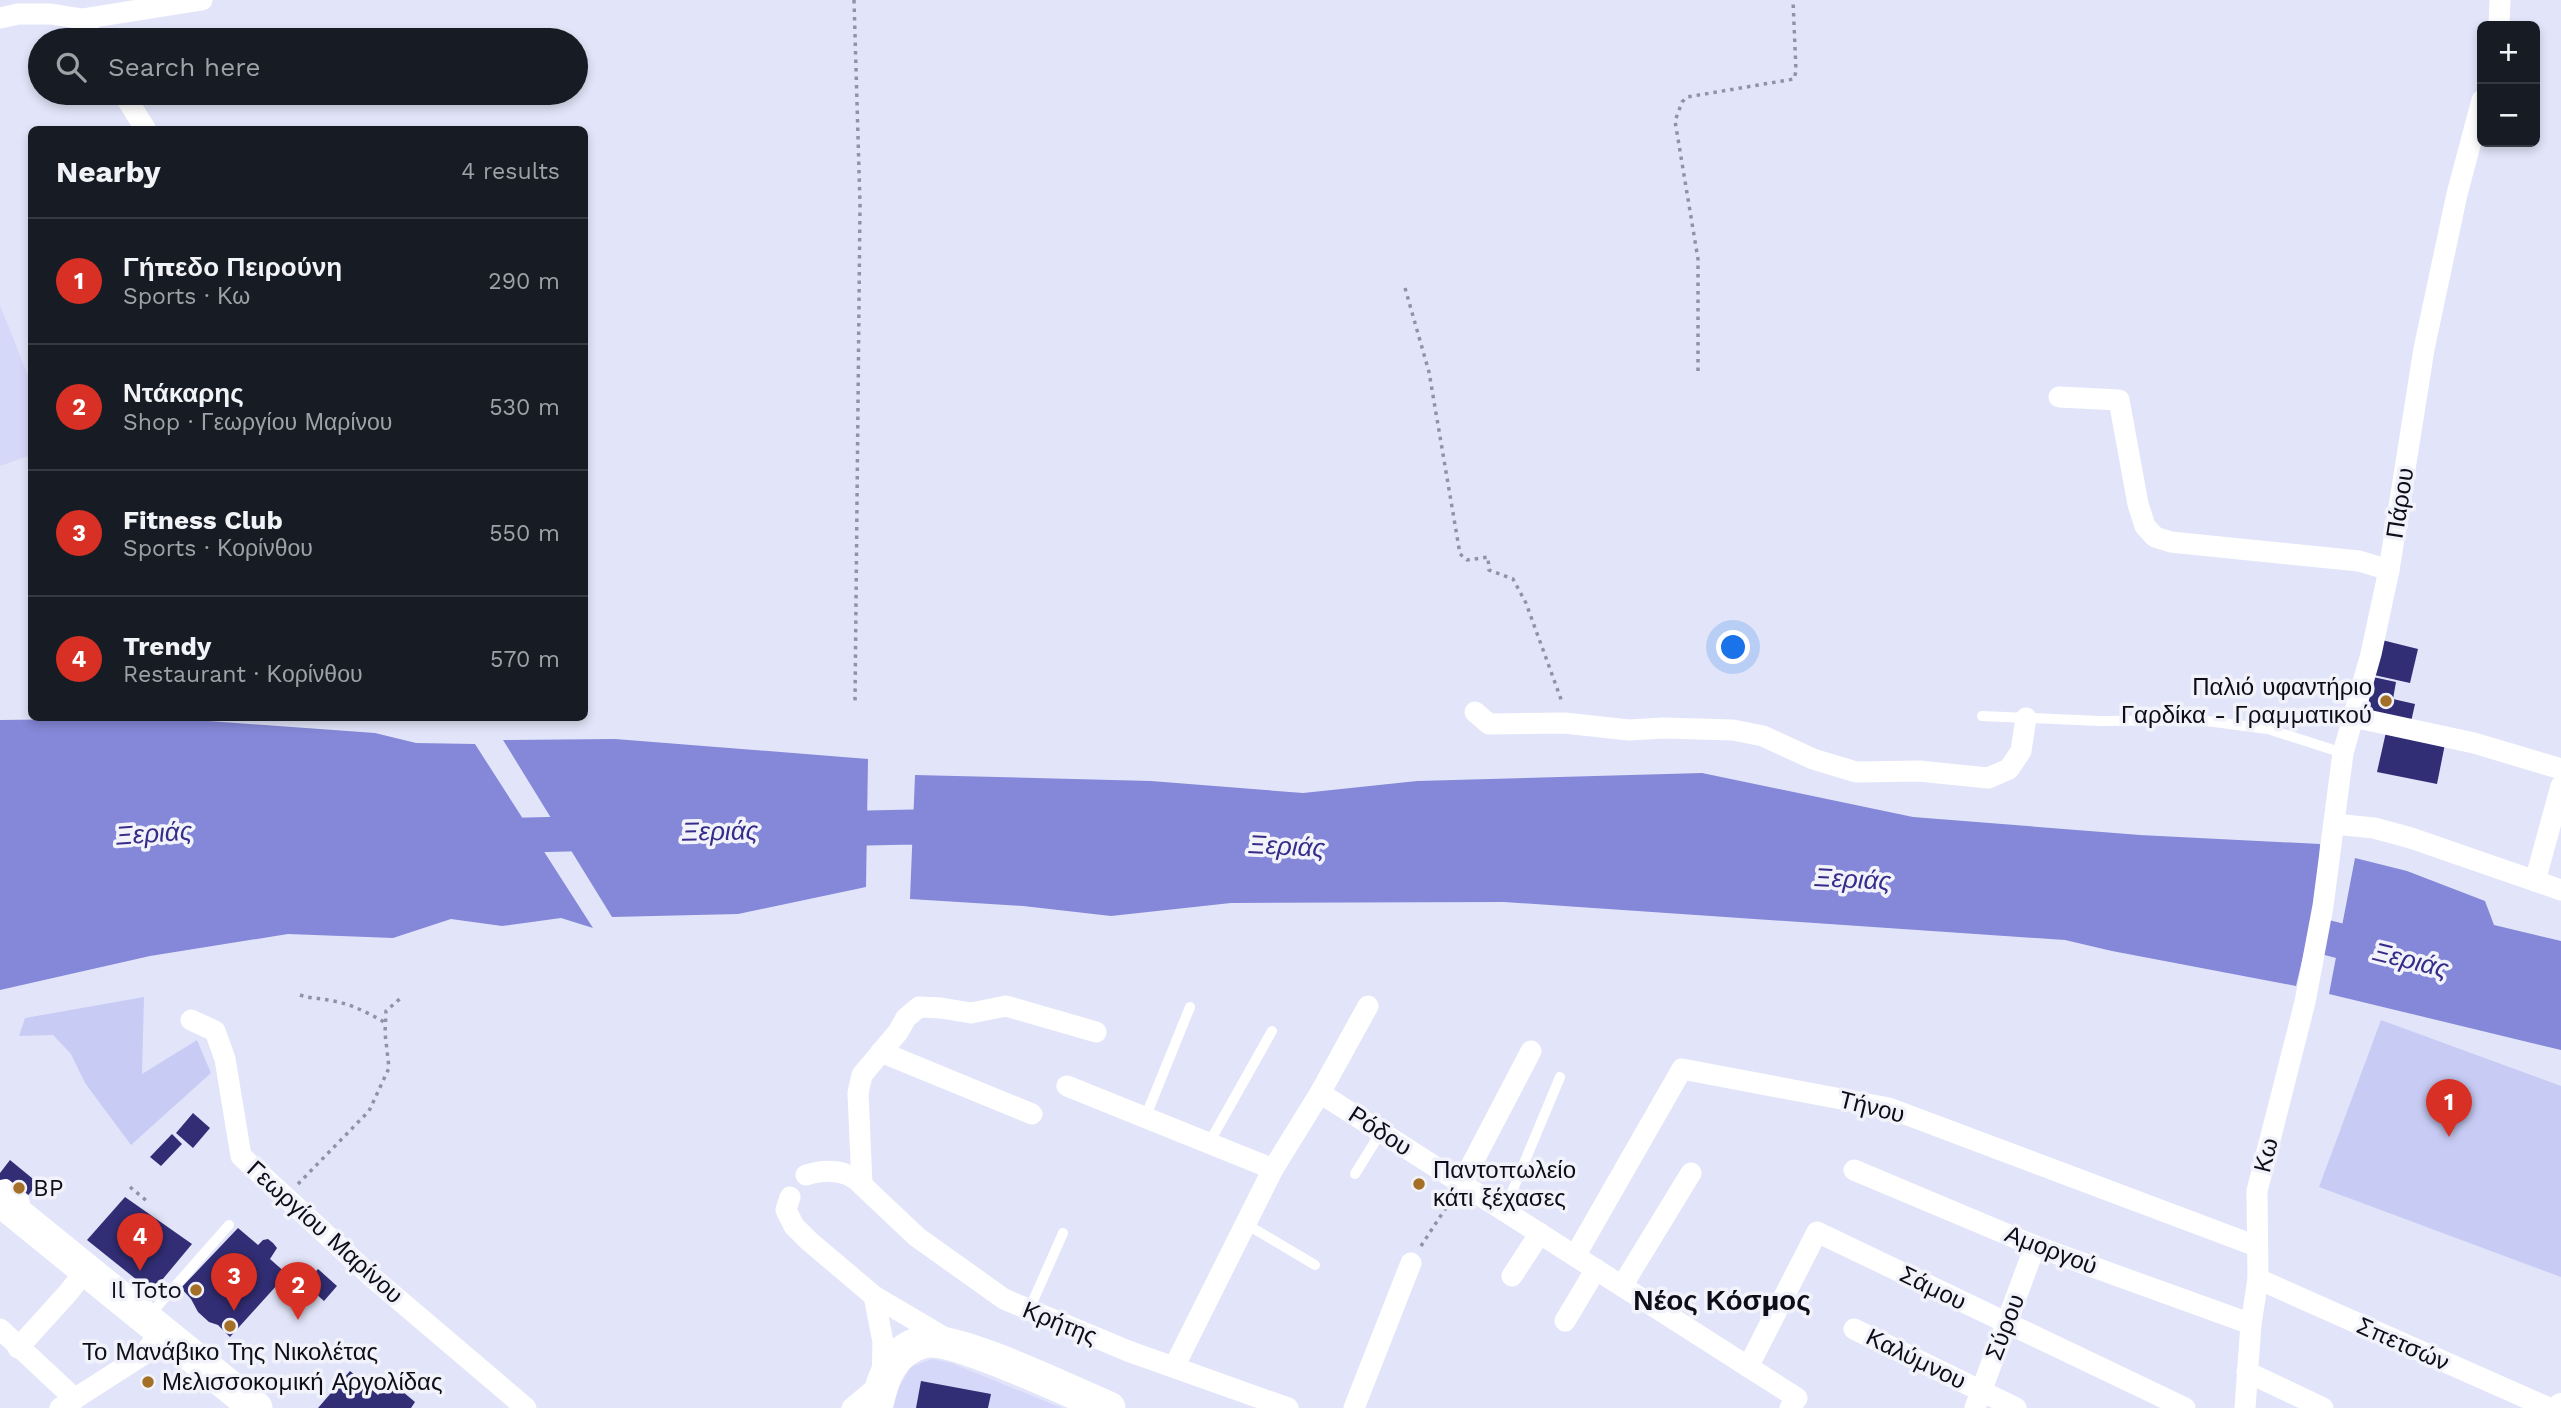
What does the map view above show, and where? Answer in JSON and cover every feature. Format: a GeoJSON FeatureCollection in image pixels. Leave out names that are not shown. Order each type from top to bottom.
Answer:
{"type":"FeatureCollection","features":[{"type":"Feature","properties":{"kind":"main road"},"geometry":{"type":"LineString","coordinates":[[0,1200],[15,1224],[256,1408]]}},
{"type":"Feature","properties":{"kind":"main road"},"geometry":{"type":"LineString","coordinates":[[154,1331],[226,1408]]}},
{"type":"Feature","properties":{"kind":"main road"},"geometry":{"type":"LineString","coordinates":[[879,1396],[891,1364],[897,1357],[920,1342],[938,1341],[958,1345],[1109,1408]]}},
{"type":"Feature","properties":{"kind":"street"},"geometry":{"type":"LineString","coordinates":[[0,18],[18,14],[51,14],[82,19],[202,0]]}},
{"type":"Feature","properties":{"kind":"street"},"geometry":{"type":"LineString","coordinates":[[2499,21],[2500,0]]}},
{"type":"Feature","properties":{"kind":"street"},"geometry":{"type":"LineString","coordinates":[[82,19],[87,28]]}},
{"type":"Feature","properties":{"kind":"street"},"geometry":{"type":"LineString","coordinates":[[130,105],[144,126]]}},
{"type":"Feature","properties":{"kind":"street","name":"Πάρου"},"geometry":{"type":"LineString","coordinates":[[2323,906],[2343,752],[2371,654],[2389,570],[2424,349],[2457,194],[2477,119]]}},
{"type":"Feature","properties":{"kind":"street"},"geometry":{"type":"LineString","coordinates":[[2059,397],[2119,400],[2138,504],[2145,526],[2155,537],[2171,542],[2359,561],[2389,570]]}},
{"type":"Feature","properties":{"kind":"street"},"geometry":{"type":"LineString","coordinates":[[1475,712],[1489,724],[1569,724],[1629,730],[1733,730],[1763,736],[1813,759],[1856,772],[1919,771],[1988,778],[2009,769],[2021,751],[2026,718]]}},
{"type":"Feature","properties":{"kind":"street"},"geometry":{"type":"LineString","coordinates":[[2353,717],[2474,743],[2561,769]]}},
{"type":"Feature","properties":{"kind":"street"},"geometry":{"type":"LineString","coordinates":[[2535,881],[2561,786]]}},
{"type":"Feature","properties":{"kind":"street"},"geometry":{"type":"LineString","coordinates":[[2334,824],[2374,828],[2411,838],[2561,890]]}},
{"type":"Feature","properties":{"kind":"street","name":"Κω"},"geometry":{"type":"LineString","coordinates":[[2245,1408],[2251,1324],[2258,1279],[2257,1191],[2305,1002],[2323,906]]}},
{"type":"Feature","properties":{"kind":"street"},"geometry":{"type":"LineString","coordinates":[[862,1185],[858,1093],[862,1075],[906,1018],[919,1007],[971,1013],[1006,1006],[1096,1032]]}},
{"type":"Feature","properties":{"kind":"street"},"geometry":{"type":"LineString","coordinates":[[1320,1093],[1368,1006]]}},
{"type":"Feature","properties":{"kind":"street","name":"Γεωργίου Μαρίνου"},"geometry":{"type":"LineString","coordinates":[[191,1020],[215,1031],[225,1059],[242,1156],[284,1198],[372,1277],[526,1408]]}},
{"type":"Feature","properties":{"kind":"street"},"geometry":{"type":"LineString","coordinates":[[1462,1183],[1531,1051]]}},
{"type":"Feature","properties":{"kind":"street"},"geometry":{"type":"LineString","coordinates":[[881,1052],[1032,1114]]}},
{"type":"Feature","properties":{"kind":"street","name":"Τήνου"},"geometry":{"type":"LineString","coordinates":[[1575,1256],[1682,1069],[1889,1108],[2256,1246]]}},
{"type":"Feature","properties":{"kind":"street"},"geometry":{"type":"LineString","coordinates":[[1067,1086],[1273,1169]]}},
{"type":"Feature","properties":{"kind":"street","name":"Ρόδου"},"geometry":{"type":"LineString","coordinates":[[1174,1367],[1273,1169],[1320,1093],[1797,1398],[1790,1408]]}},
{"type":"Feature","properties":{"kind":"street","name":"Αμοργού"},"geometry":{"type":"LineString","coordinates":[[1854,1170],[2035,1246],[2251,1324]]}},
{"type":"Feature","properties":{"kind":"street","name":"Κρήτης"},"geometry":{"type":"LineString","coordinates":[[807,1175],[821,1171],[839,1172],[855,1177],[917,1237],[1004,1299],[1174,1367],[1288,1408]]}},
{"type":"Feature","properties":{"kind":"street"},"geometry":{"type":"LineString","coordinates":[[1622,1286],[1691,1173]]}},
{"type":"Feature","properties":{"kind":"street"},"geometry":{"type":"LineString","coordinates":[[790,1197],[786,1210],[794,1226],[808,1241],[874,1296],[958,1345]]}},
{"type":"Feature","properties":{"kind":"street","name":"Σάμου"},"geometry":{"type":"LineString","coordinates":[[1748,1367],[1817,1232],[2185,1408]]}},
{"type":"Feature","properties":{"kind":"street"},"geometry":{"type":"LineString","coordinates":[[1512,1276],[1540,1233]]}},
{"type":"Feature","properties":{"kind":"street","name":"Σύρου"},"geometry":{"type":"LineString","coordinates":[[1978,1399],[2035,1246]]}},
{"type":"Feature","properties":{"kind":"street"},"geometry":{"type":"LineString","coordinates":[[1354,1408],[1411,1263]]}},
{"type":"Feature","properties":{"kind":"street"},"geometry":{"type":"LineString","coordinates":[[1566,1321],[1596,1269]]}},
{"type":"Feature","properties":{"kind":"street"},"geometry":{"type":"LineString","coordinates":[[18,1348],[81,1276]]}},
{"type":"Feature","properties":{"kind":"street","name":"Σπετσών"},"geometry":{"type":"LineString","coordinates":[[2258,1279],[2549,1408]]}},
{"type":"Feature","properties":{"kind":"street"},"geometry":{"type":"LineString","coordinates":[[852,1408],[879,1396],[883,1342],[874,1296]]}},
{"type":"Feature","properties":{"kind":"street"},"geometry":{"type":"LineString","coordinates":[[0,1329],[68,1403],[143,1355],[154,1331]]}},
{"type":"Feature","properties":{"kind":"street","name":"Καλύμνου"},"geometry":{"type":"LineString","coordinates":[[1854,1329],[1978,1399],[2016,1408]]}},
{"type":"Feature","properties":{"kind":"street"},"geometry":{"type":"LineString","coordinates":[[2247,1372],[2323,1408]]}},
{"type":"Feature","properties":{"kind":"lane"},"geometry":{"type":"LineString","coordinates":[[1982,716],[2199,720],[2268,729],[2343,752]]}},
{"type":"Feature","properties":{"kind":"lane"},"geometry":{"type":"LineString","coordinates":[[1145,1118],[1191,1007]]}},
{"type":"Feature","properties":{"kind":"lane"},"geometry":{"type":"LineString","coordinates":[[1209,1143],[1272,1031]]}},
{"type":"Feature","properties":{"kind":"lane"},"geometry":{"type":"LineString","coordinates":[[1504,1211],[1560,1077]]}},
{"type":"Feature","properties":{"kind":"lane"},"geometry":{"type":"LineString","coordinates":[[1355,1174],[1381,1132]]}},
{"type":"Feature","properties":{"kind":"lane"},"geometry":{"type":"LineString","coordinates":[[0,1185],[6,1184],[24,1198],[15,1224]]}},
{"type":"Feature","properties":{"kind":"lane"},"geometry":{"type":"LineString","coordinates":[[1246,1224],[1315,1265]]}},
{"type":"Feature","properties":{"kind":"lane"},"geometry":{"type":"LineString","coordinates":[[154,1331],[229,1225]]}},
{"type":"Feature","properties":{"kind":"lane"},"geometry":{"type":"LineString","coordinates":[[1029,1310],[1063,1233]]}},
{"type":"Feature","properties":{"kind":"path"},"geometry":{"type":"LineString","coordinates":[[854,0],[860,204],[855,703]]}},
{"type":"Feature","properties":{"kind":"path"},"geometry":{"type":"LineString","coordinates":[[1698,372],[1698,259],[1675,121],[1682,102],[1687,97],[1794,79],[1796,71],[1793,0]]}},
{"type":"Feature","properties":{"kind":"path"},"geometry":{"type":"LineString","coordinates":[[1405,288],[1429,372],[1460,554],[1467,560],[1488,557],[1489,570],[1513,579],[1526,603],[1569,724]]}},
{"type":"Feature","properties":{"kind":"path"},"geometry":{"type":"LineString","coordinates":[[300,995],[334,1001],[370,1013],[386,1023]]}},
{"type":"Feature","properties":{"kind":"path"},"geometry":{"type":"LineString","coordinates":[[284,1198],[369,1111],[389,1068],[386,1011],[402,997]]}},
{"type":"Feature","properties":{"kind":"path"},"geometry":{"type":"LineString","coordinates":[[1411,1263],[1462,1183]]}},
{"type":"Feature","properties":{"kind":"path"},"geometry":{"type":"LineString","coordinates":[[130,1187],[148,1202]]}},
{"type":"Feature","properties":{"kind":"shaded area"},"geometry":{"type":"Polygon","coordinates":[[[0,305],[28,376],[28,456],[0,466],[0,305]]]}},
{"type":"Feature","properties":{"kind":"shaded area"},"geometry":{"type":"Polygon","coordinates":[[[144,997],[142,1074],[197,1040],[211,1073],[131,1145],[85,1083],[71,1054],[53,1035],[19,1036],[25,1018],[144,997]]]}},
{"type":"Feature","properties":{"kind":"shaded area"},"geometry":{"type":"Polygon","coordinates":[[[2381,1020],[2561,1086],[2561,1277],[2319,1187],[2381,1020]]]}},
{"type":"Feature","properties":{"kind":"shaded area"},"geometry":{"type":"Polygon","coordinates":[[[932,1359],[951,1363],[1062,1408],[893,1408],[899,1387],[911,1367],[932,1359]]]}},
{"type":"Feature","properties":{"kind":"water"},"geometry":{"type":"Polygon","coordinates":[[[0,720],[209,721],[375,733],[416,743],[475,744],[593,928],[561,918],[502,926],[451,919],[393,938],[288,934],[150,956],[0,990],[0,720]]]}},
{"type":"Feature","properties":{"kind":"water"},"geometry":{"type":"Polygon","coordinates":[[[615,739],[868,759],[866,887],[738,914],[612,917],[503,740],[615,739]]]}},
{"type":"Feature","properties":{"kind":"water"},"geometry":{"type":"Polygon","coordinates":[[[1702,773],[1913,817],[2140,835],[2320,844],[2318,894],[2296,986],[2065,940],[1504,902],[1231,903],[1111,916],[1023,906],[910,899],[915,775],[1151,781],[1303,793],[1417,781],[1702,773]]]}},
{"type":"Feature","properties":{"kind":"water"},"geometry":{"type":"Polygon","coordinates":[[[2355,858],[2407,871],[2485,901],[2494,925],[2561,941],[2561,1050],[2329,994],[2355,858]]]}},
{"type":"Feature","properties":{"kind":"building"},"geometry":{"type":"Polygon","coordinates":[[[2382,640],[2418,649],[2410,683],[2374,675],[2382,640]]]}},
{"type":"Feature","properties":{"kind":"building","name":"Παλιό υφαντήριο Γαρδίκα - Γραμματικού"},"geometry":{"type":"Polygon","coordinates":[[[2373,677],[2396,682],[2393,699],[2415,704],[2411,722],[2366,713],[2373,677]]]}},
{"type":"Feature","properties":{"kind":"building"},"geometry":{"type":"Polygon","coordinates":[[[2386,732],[2445,744],[2437,784],[2377,772],[2386,732]]]}},
{"type":"Feature","properties":{"kind":"building"},"geometry":{"type":"Polygon","coordinates":[[[193,1113],[210,1128],[193,1148],[176,1133],[193,1113]]]}},
{"type":"Feature","properties":{"kind":"building"},"geometry":{"type":"Polygon","coordinates":[[[172,1134],[182,1144],[161,1166],[150,1157],[172,1134]]]}},
{"type":"Feature","properties":{"kind":"building"},"geometry":{"type":"Polygon","coordinates":[[[10,1160],[38,1183],[22,1203],[0,1186],[0,1173],[10,1160]]]}},
{"type":"Feature","properties":{"kind":"building"},"geometry":{"type":"Polygon","coordinates":[[[125,1197],[192,1244],[152,1292],[87,1240],[125,1197]]]}},
{"type":"Feature","properties":{"kind":"building"},"geometry":{"type":"Polygon","coordinates":[[[238,1228],[258,1245],[268,1239],[273,1243],[277,1248],[270,1259],[287,1274],[230,1337],[198,1312],[181,1288],[238,1228]]]}},
{"type":"Feature","properties":{"kind":"building"},"geometry":{"type":"Polygon","coordinates":[[[318,1269],[337,1286],[324,1301],[305,1284],[318,1269]]]}},
{"type":"Feature","properties":{"kind":"building"},"geometry":{"type":"Polygon","coordinates":[[[350,1371],[378,1395],[390,1381],[415,1402],[411,1408],[318,1408],[350,1371]]]}},
{"type":"Feature","properties":{"kind":"building"},"geometry":{"type":"Polygon","coordinates":[[[921,1381],[991,1394],[988,1408],[916,1408],[921,1381]]]}},
{"type":"Feature","properties":{"kind":"waterway","name":"Ξεριάς"},"geometry":{"type":"LineString","coordinates":[[821,829],[961,829]]}},
{"type":"Feature","properties":{"kind":"waterway","name":"Ξεριάς"},"geometry":{"type":"LineString","coordinates":[[485,836],[607,833]]}},
{"type":"Feature","properties":{"kind":"waterway","name":"Ξεριάς"},"geometry":{"type":"LineString","coordinates":[[2282,926],[2383,952]]}},
{"type":"Feature","properties":{"kind":"place","name":"Παλιό υφαντήριο Γαρδίκα - Γραμματικού"},"geometry":{"type":"Point","coordinates":[2386,701]}},
{"type":"Feature","properties":{"kind":"place","name":"Γήπεδο Πειρούνη"},"geometry":{"type":"Point","coordinates":[2449,1137]}},
{"type":"Feature","properties":{"kind":"place","name":"Παντοπωλείο κάτι ξέχασες"},"geometry":{"type":"Point","coordinates":[1419,1184]}},
{"type":"Feature","properties":{"kind":"place","name":"BP"},"geometry":{"type":"Point","coordinates":[19,1188]}},
{"type":"Feature","properties":{"kind":"place","name":"Trendy"},"geometry":{"type":"Point","coordinates":[140,1271]}},
{"type":"Feature","properties":{"kind":"place","name":"Il Toto"},"geometry":{"type":"Point","coordinates":[196,1290]}},
{"type":"Feature","properties":{"kind":"place","name":"Fitness Club"},"geometry":{"type":"Point","coordinates":[234,1311]}},
{"type":"Feature","properties":{"kind":"place","name":"Ντάκαρης"},"geometry":{"type":"Point","coordinates":[298,1320]}},
{"type":"Feature","properties":{"kind":"place","name":"Το Μανάβικο Της Νικολέτας"},"geometry":{"type":"Point","coordinates":[230,1326]}},
{"type":"Feature","properties":{"kind":"place","name":"Μελισσοκομική Αργολίδας"},"geometry":{"type":"Point","coordinates":[148,1382]}},
{"type":"Feature","properties":{"kind":"district","name":"Νέος Κόσμος"},"geometry":{"type":"Point","coordinates":[1722,1300]}}]}
